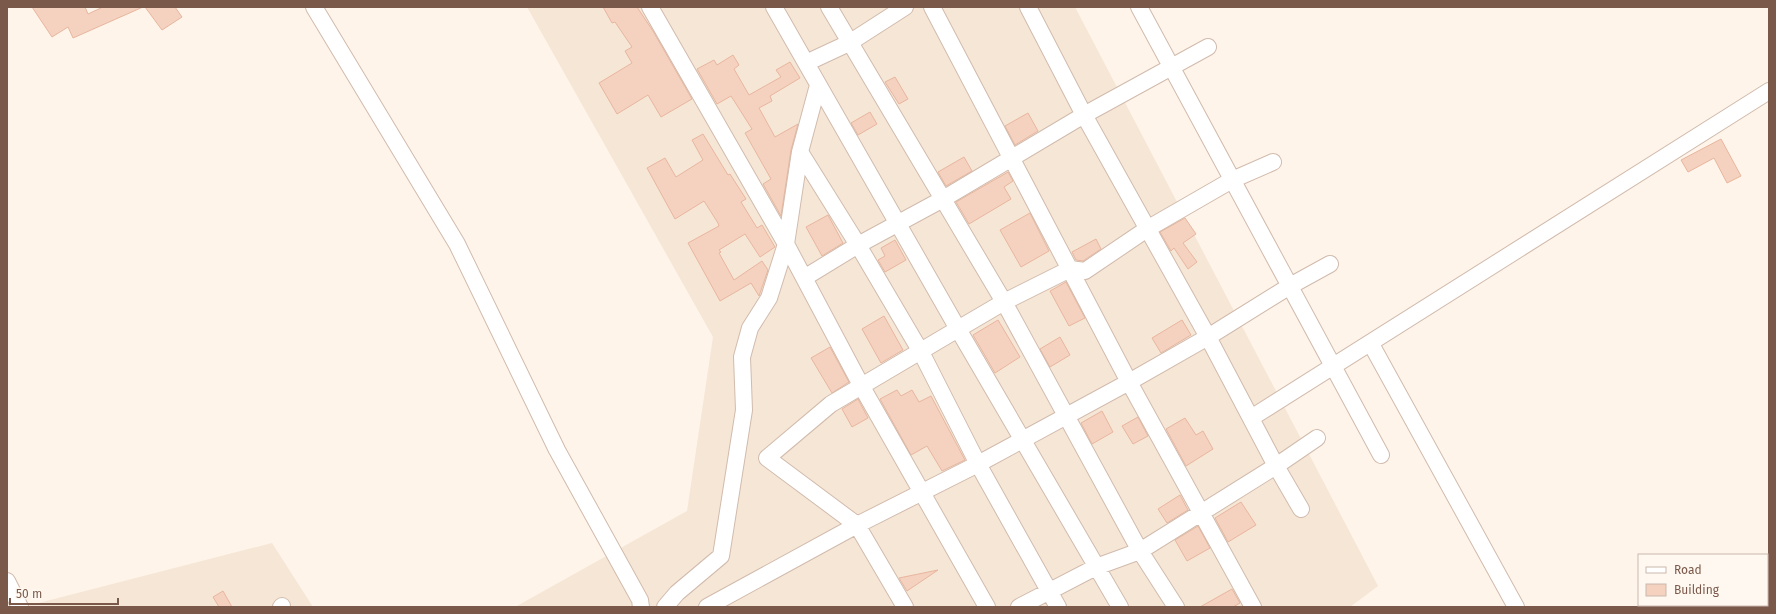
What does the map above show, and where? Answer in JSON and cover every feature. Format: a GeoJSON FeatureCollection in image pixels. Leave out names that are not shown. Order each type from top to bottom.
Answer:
{"type":"FeatureCollection","features":[{"type":"Feature","properties":{"kind":"street"},"geometry":{"type":"LineString","coordinates":[[314,7],[457,244],[557,450],[640,600],[641,607]]}},
{"type":"Feature","properties":{"kind":"street"},"geometry":{"type":"LineString","coordinates":[[650,7],[786,244],[862,387],[987,607]]}},
{"type":"Feature","properties":{"kind":"street"},"geometry":{"type":"LineString","coordinates":[[774,7],[897,224],[1120,607]]}},
{"type":"Feature","properties":{"kind":"street"},"geometry":{"type":"LineString","coordinates":[[829,7],[1004,302],[1140,551],[1176,607]]}},
{"type":"Feature","properties":{"kind":"street"},"geometry":{"type":"LineString","coordinates":[[806,63],[849,43],[906,7]]}},
{"type":"Feature","properties":{"kind":"street"},"geometry":{"type":"LineString","coordinates":[[932,7],[1129,382],[1253,607]]}},
{"type":"Feature","properties":{"kind":"street"},"geometry":{"type":"LineString","coordinates":[[1028,7],[1084,116],[1208,337],[1276,466],[1301,509]]}},
{"type":"Feature","properties":{"kind":"street"},"geometry":{"type":"LineString","coordinates":[[1139,7],[1381,455]]}},
{"type":"Feature","properties":{"kind":"street"},"geometry":{"type":"LineString","coordinates":[[804,278],[858,245],[943,199],[1084,116],[1208,47]]}},
{"type":"Feature","properties":{"kind":"street"},"geometry":{"type":"LineString","coordinates":[[665,607],[677,593],[720,556],[744,410],[742,357],[750,328],[769,298],[786,244],[800,152],[818,85]]}},
{"type":"Feature","properties":{"kind":"street"},"geometry":{"type":"LineString","coordinates":[[1251,418],[1371,344],[1769,91]]}},
{"type":"Feature","properties":{"kind":"street"},"geometry":{"type":"LineString","coordinates":[[800,152],[858,245],[921,352],[978,464],[1058,607]]}},
{"type":"Feature","properties":{"kind":"street"},"geometry":{"type":"LineString","coordinates":[[905,607],[857,525],[767,458],[831,404],[1004,302],[1070,269],[1085,271],[1147,229],[1232,180],[1273,162]]}},
{"type":"Feature","properties":{"kind":"street"},"geometry":{"type":"LineString","coordinates":[[706,607],[857,525],[978,464],[1129,382],[1208,337],[1290,286],[1330,264]]}},
{"type":"Feature","properties":{"kind":"street"},"geometry":{"type":"LineString","coordinates":[[1371,344],[1516,607]]}},
{"type":"Feature","properties":{"kind":"street"},"geometry":{"type":"LineString","coordinates":[[1019,607],[1096,567],[1140,551],[1276,466],[1317,438]]}},
{"type":"Feature","properties":{"kind":"street"},"geometry":{"type":"LineString","coordinates":[[7,582],[20,607]]}},
{"type":"Feature","properties":{"kind":"shaded area"},"geometry":{"type":"Polygon","coordinates":[[[527,7],[1075,7],[1378,586],[1350,607],[515,607],[687,511],[713,337],[527,7]]]}},
{"type":"Feature","properties":{"kind":"shaded area"},"geometry":{"type":"Polygon","coordinates":[[[272,543],[313,607],[23,607],[272,543]]]}},
{"type":"Feature","properties":{"kind":"building"},"geometry":{"type":"Polygon","coordinates":[[[32,7],[85,7],[88,14],[103,7],[143,7],[73,38],[68,27],[52,37],[32,7]]]}},
{"type":"Feature","properties":{"kind":"building"},"geometry":{"type":"Polygon","coordinates":[[[145,7],[175,7],[182,17],[162,30],[145,7]]]}},
{"type":"Feature","properties":{"kind":"building"},"geometry":{"type":"Polygon","coordinates":[[[603,7],[637,7],[653,31],[692,99],[661,117],[648,95],[617,114],[599,83],[632,63],[625,51],[632,47],[615,22],[612,23],[603,7]]]}},
{"type":"Feature","properties":{"kind":"building"},"geometry":{"type":"Polygon","coordinates":[[[733,55],[739,65],[734,69],[749,95],[781,77],[776,70],[790,62],[800,78],[770,96],[772,101],[759,108],[775,137],[798,124],[791,150],[781,216],[763,184],[771,179],[745,133],[752,129],[731,96],[717,104],[697,69],[714,60],[717,65],[733,55]]]}},
{"type":"Feature","properties":{"kind":"building"},"geometry":{"type":"Polygon","coordinates":[[[895,77],[908,99],[899,104],[885,82],[895,77]]]}},
{"type":"Feature","properties":{"kind":"building"},"geometry":{"type":"Polygon","coordinates":[[[870,112],[877,124],[858,135],[851,123],[870,112]]]}},
{"type":"Feature","properties":{"kind":"building"},"geometry":{"type":"Polygon","coordinates":[[[1028,113],[1038,131],[1015,145],[1005,126],[1028,113]]]}},
{"type":"Feature","properties":{"kind":"building"},"geometry":{"type":"Polygon","coordinates":[[[703,134],[728,175],[730,174],[746,199],[741,202],[757,228],[762,225],[775,247],[760,257],[745,234],[719,250],[721,252],[719,253],[734,280],[762,261],[768,270],[759,296],[751,283],[720,301],[688,243],[719,226],[718,223],[704,201],[675,219],[647,168],[665,158],[676,177],[703,160],[692,140],[703,134]]]}},
{"type":"Feature","properties":{"kind":"building"},"geometry":{"type":"Polygon","coordinates":[[[1721,139],[1741,176],[1727,183],[1714,158],[1688,172],[1681,160],[1721,139]]]}},
{"type":"Feature","properties":{"kind":"building"},"geometry":{"type":"Polygon","coordinates":[[[964,157],[972,171],[946,186],[938,172],[964,157]]]}},
{"type":"Feature","properties":{"kind":"building"},"geometry":{"type":"Polygon","coordinates":[[[1008,172],[1013,181],[1004,187],[1011,199],[969,224],[956,202],[1008,172]]]}},
{"type":"Feature","properties":{"kind":"building"},"geometry":{"type":"Polygon","coordinates":[[[1030,213],[1049,251],[1021,267],[1000,230],[1030,213]]]}},
{"type":"Feature","properties":{"kind":"building"},"geometry":{"type":"Polygon","coordinates":[[[828,215],[843,243],[822,256],[806,227],[828,215]]]}},
{"type":"Feature","properties":{"kind":"building"},"geometry":{"type":"Polygon","coordinates":[[[1185,218],[1196,234],[1183,243],[1197,262],[1188,269],[1174,248],[1171,251],[1160,232],[1185,218]]]}},
{"type":"Feature","properties":{"kind":"building"},"geometry":{"type":"Polygon","coordinates":[[[1096,239],[1101,249],[1083,261],[1076,260],[1072,252],[1096,239]]]}},
{"type":"Feature","properties":{"kind":"building"},"geometry":{"type":"Polygon","coordinates":[[[895,240],[906,260],[885,272],[878,260],[885,256],[881,248],[895,240]]]}},
{"type":"Feature","properties":{"kind":"building"},"geometry":{"type":"Polygon","coordinates":[[[1066,282],[1085,318],[1069,326],[1050,291],[1066,282]]]}},
{"type":"Feature","properties":{"kind":"building"},"geometry":{"type":"Polygon","coordinates":[[[884,316],[903,350],[881,363],[862,329],[884,316]]]}},
{"type":"Feature","properties":{"kind":"building"},"geometry":{"type":"Polygon","coordinates":[[[998,320],[1020,357],[995,373],[973,335],[998,320]]]}},
{"type":"Feature","properties":{"kind":"building"},"geometry":{"type":"Polygon","coordinates":[[[1182,320],[1191,335],[1161,353],[1152,338],[1182,320]]]}},
{"type":"Feature","properties":{"kind":"building"},"geometry":{"type":"Polygon","coordinates":[[[1060,337],[1070,355],[1050,367],[1040,349],[1060,337]]]}},
{"type":"Feature","properties":{"kind":"building"},"geometry":{"type":"Polygon","coordinates":[[[830,347],[849,382],[832,393],[811,358],[830,347]]]}},
{"type":"Feature","properties":{"kind":"building"},"geometry":{"type":"Polygon","coordinates":[[[897,390],[901,396],[912,390],[919,402],[931,396],[965,460],[942,471],[927,446],[911,455],[880,399],[897,390]]]}},
{"type":"Feature","properties":{"kind":"building"},"geometry":{"type":"Polygon","coordinates":[[[858,399],[868,418],[852,427],[842,409],[858,399]]]}},
{"type":"Feature","properties":{"kind":"building"},"geometry":{"type":"Polygon","coordinates":[[[1102,411],[1113,432],[1092,444],[1081,423],[1102,411]]]}},
{"type":"Feature","properties":{"kind":"building"},"geometry":{"type":"Polygon","coordinates":[[[1138,417],[1148,436],[1133,444],[1122,426],[1138,417]]]}},
{"type":"Feature","properties":{"kind":"building"},"geometry":{"type":"Polygon","coordinates":[[[1185,418],[1196,435],[1203,431],[1213,449],[1186,466],[1166,429],[1185,418]]]}},
{"type":"Feature","properties":{"kind":"building"},"geometry":{"type":"Polygon","coordinates":[[[1180,495],[1188,510],[1167,523],[1158,509],[1180,495]]]}},
{"type":"Feature","properties":{"kind":"building"},"geometry":{"type":"Polygon","coordinates":[[[1241,502],[1256,525],[1228,542],[1215,518],[1241,502]]]}},
{"type":"Feature","properties":{"kind":"building"},"geometry":{"type":"Polygon","coordinates":[[[1198,526],[1210,548],[1187,561],[1175,540],[1198,526]]]}},
{"type":"Feature","properties":{"kind":"building"},"geometry":{"type":"Polygon","coordinates":[[[938,570],[907,591],[899,578],[938,570]]]}},
{"type":"Feature","properties":{"kind":"building"},"geometry":{"type":"Polygon","coordinates":[[[1232,589],[1240,603],[1233,607],[1200,607],[1232,589]]]}},
{"type":"Feature","properties":{"kind":"building"},"geometry":{"type":"Polygon","coordinates":[[[223,591],[232,607],[219,607],[213,597],[223,591]]]}}]}
